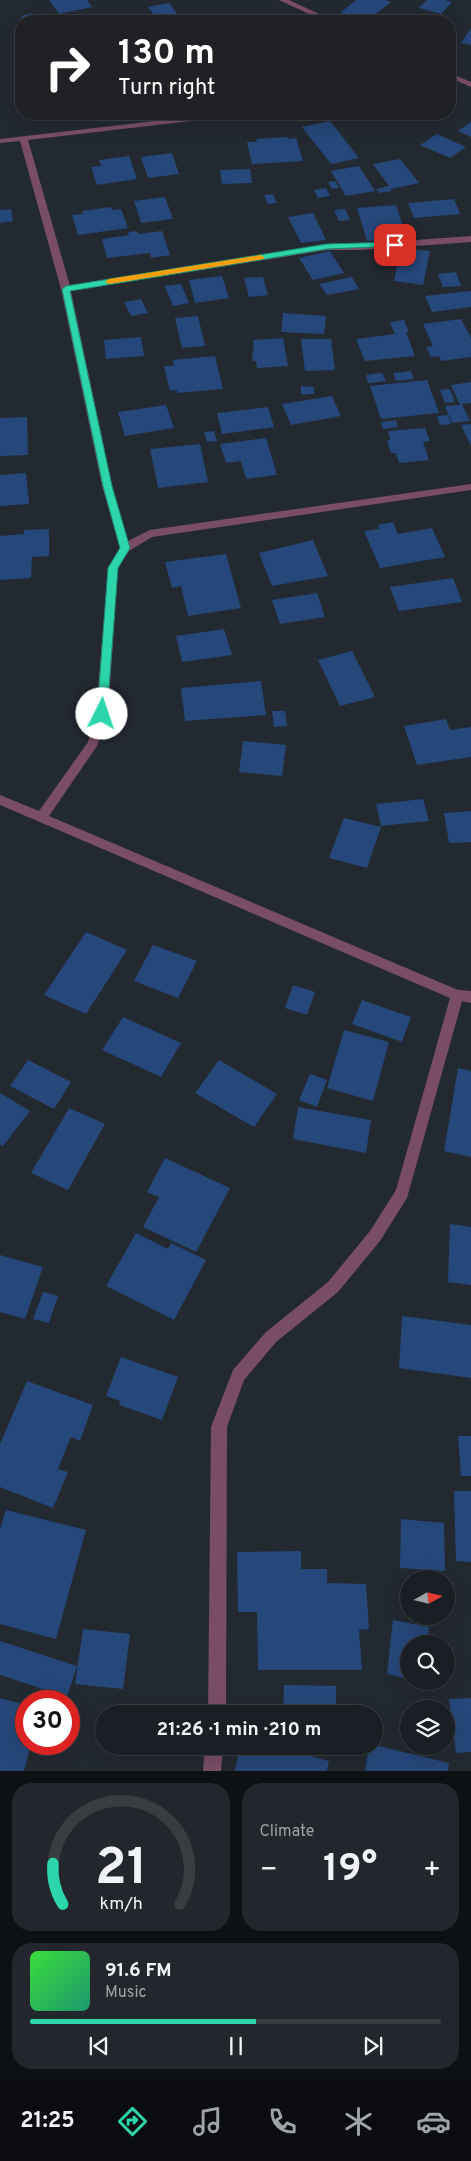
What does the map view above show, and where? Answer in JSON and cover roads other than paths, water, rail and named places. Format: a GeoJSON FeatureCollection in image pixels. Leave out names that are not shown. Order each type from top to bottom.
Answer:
{"type":"FeatureCollection","features":[{"type":"Feature","properties":{"kind":"street"},"geometry":{"type":"LineString","coordinates":[[283,0],[317,15]]}},
{"type":"Feature","properties":{"kind":"street"},"geometry":{"type":"LineString","coordinates":[[456,79],[471,85]]}},
{"type":"Feature","properties":{"kind":"street"},"geometry":{"type":"LineString","coordinates":[[0,141],[181,120]]}},
{"type":"Feature","properties":{"kind":"street"},"geometry":{"type":"LineString","coordinates":[[23,138],[66,289],[107,486],[125,548]]}},
{"type":"Feature","properties":{"kind":"street"},"geometry":{"type":"LineString","coordinates":[[66,289],[327,247],[360,247],[471,239]]}},
{"type":"Feature","properties":{"kind":"street"},"geometry":{"type":"LineString","coordinates":[[42,817],[93,743],[102,714],[113,568],[125,548],[150,534],[471,487]]}},
{"type":"Feature","properties":{"kind":"street"},"geometry":{"type":"LineString","coordinates":[[0,800],[464,996],[402,1193],[375,1236],[334,1287],[271,1337],[238,1375],[219,1427],[217,1705]]}},
{"type":"Feature","properties":{"kind":"street"},"geometry":{"type":"LineString","coordinates":[[212,1771],[213,1755]]}}]}
